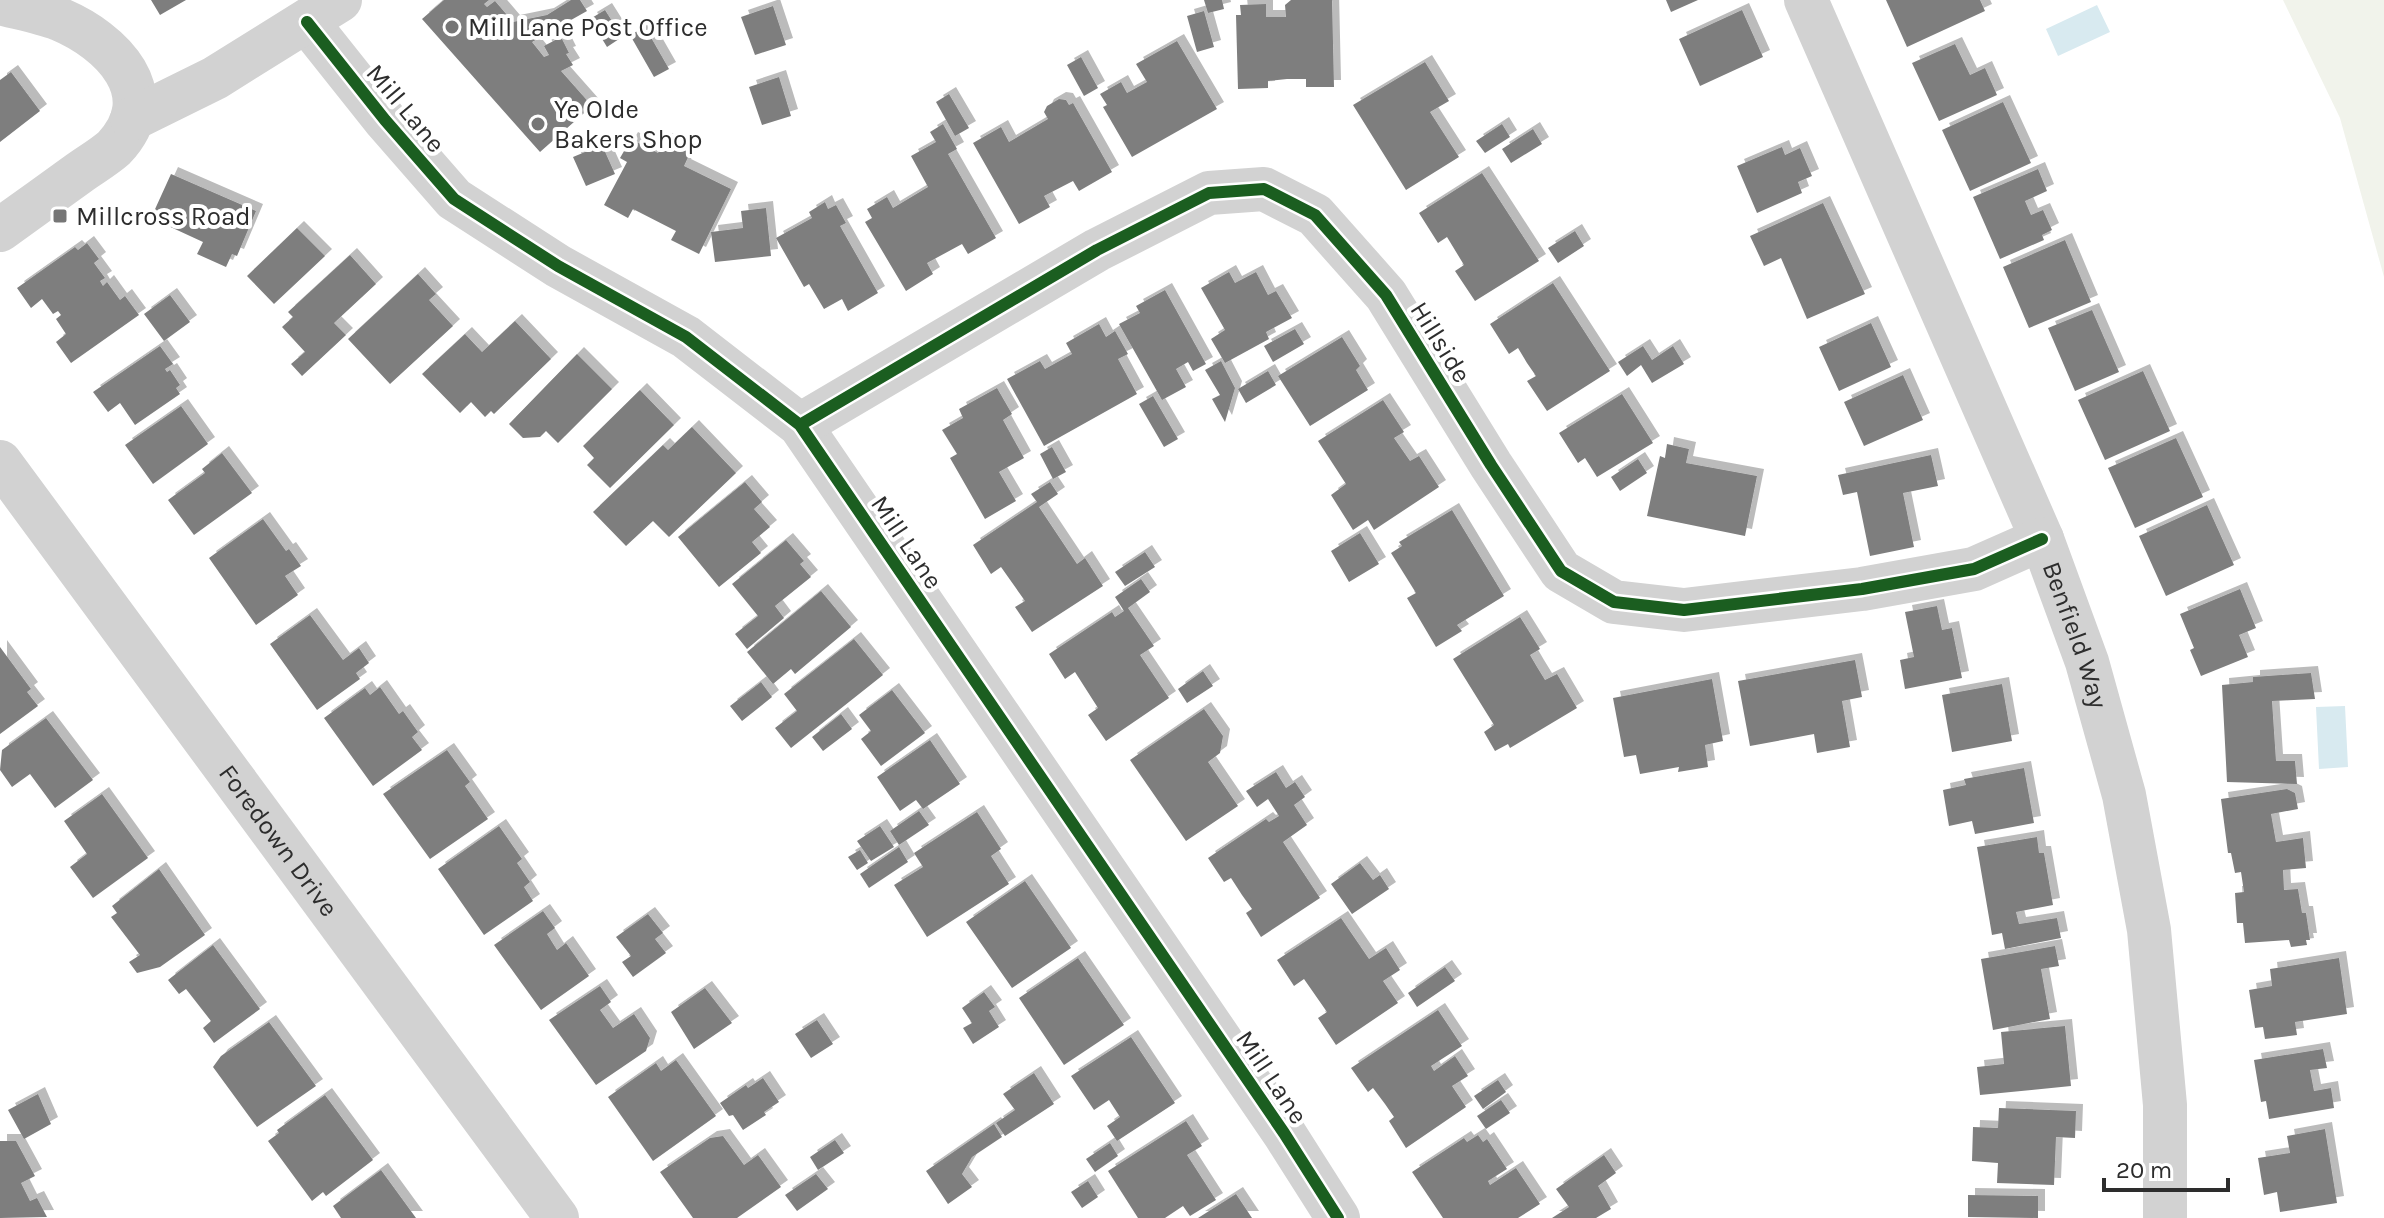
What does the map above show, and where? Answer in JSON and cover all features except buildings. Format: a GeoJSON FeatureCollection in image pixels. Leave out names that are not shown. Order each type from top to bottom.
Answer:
{"type":"FeatureCollection","features":[{"type":"Feature","properties":{"kind":"street","name":"Benfield Way"},"geometry":{"type":"LineString","coordinates":[[1806,0],[2042,539],[2087,662],[2124,795],[2149,930],[2165,1105],[2165,1218]]}},
{"type":"Feature","properties":{"kind":"street"},"geometry":{"type":"LineString","coordinates":[[0,230],[114,147],[132,119],[137,97],[113,54],[93,37],[58,18],[20,5]]}},
{"type":"Feature","properties":{"kind":"street"},"geometry":{"type":"LineString","coordinates":[[132,119],[215,78],[324,11]]}},
{"type":"Feature","properties":{"kind":"street","name":"Mill Lane"},"geometry":{"type":"LineString","coordinates":[[324,11],[385,120],[454,199],[558,266],[686,337],[800,425],[1284,1133],[1338,1218]]}},
{"type":"Feature","properties":{"kind":"street","name":"Hillside"},"geometry":{"type":"LineString","coordinates":[[800,425],[1097,250],[1209,193],[1264,189],[1315,215],[1386,295],[1561,571],[1614,602],[1684,610],[1862,589],[1974,569],[2042,539]]}},
{"type":"Feature","properties":{"kind":"street","name":"Foredown Drive"},"geometry":{"type":"LineString","coordinates":[[0,462],[557,1218]]}},
{"type":"Feature","properties":{"kind":"shaded area"},"geometry":{"type":"Polygon","coordinates":[[[2283,0],[2384,0],[2384,277],[2340,118],[2283,0]]]}},
{"type":"Feature","properties":{"kind":"shaded area"},"geometry":{"type":"Polygon","coordinates":[[[2097,5],[2110,32],[2058,56],[2046,29],[2097,5]]]}},
{"type":"Feature","properties":{"kind":"shaded area"},"geometry":{"type":"Polygon","coordinates":[[[2345,706],[2348,767],[2319,769],[2316,707],[2345,706]]]}},
{"type":"Feature","properties":{"kind":"cycle path"},"geometry":{"type":"LineString","coordinates":[[307,22],[385,120],[454,199],[558,266],[686,337],[800,425],[1284,1133],[1338,1218]]}},
{"type":"Feature","properties":{"kind":"cycle path"},"geometry":{"type":"LineString","coordinates":[[800,425],[1097,250],[1209,193],[1264,189],[1315,215],[1386,295],[1561,571],[1614,602],[1684,610],[1862,589],[1974,569],[2042,539]]}},
{"type":"Feature","properties":{"kind":"place","name":"Mill Lane Post Office"},"geometry":{"type":"Point","coordinates":[452,27]}},
{"type":"Feature","properties":{"kind":"place","name":"Ye Olde Bakers Shop"},"geometry":{"type":"Point","coordinates":[538,124]}},
{"type":"Feature","properties":{"kind":"place","name":"Millcross Road"},"geometry":{"type":"Point","coordinates":[60,216]}}]}
